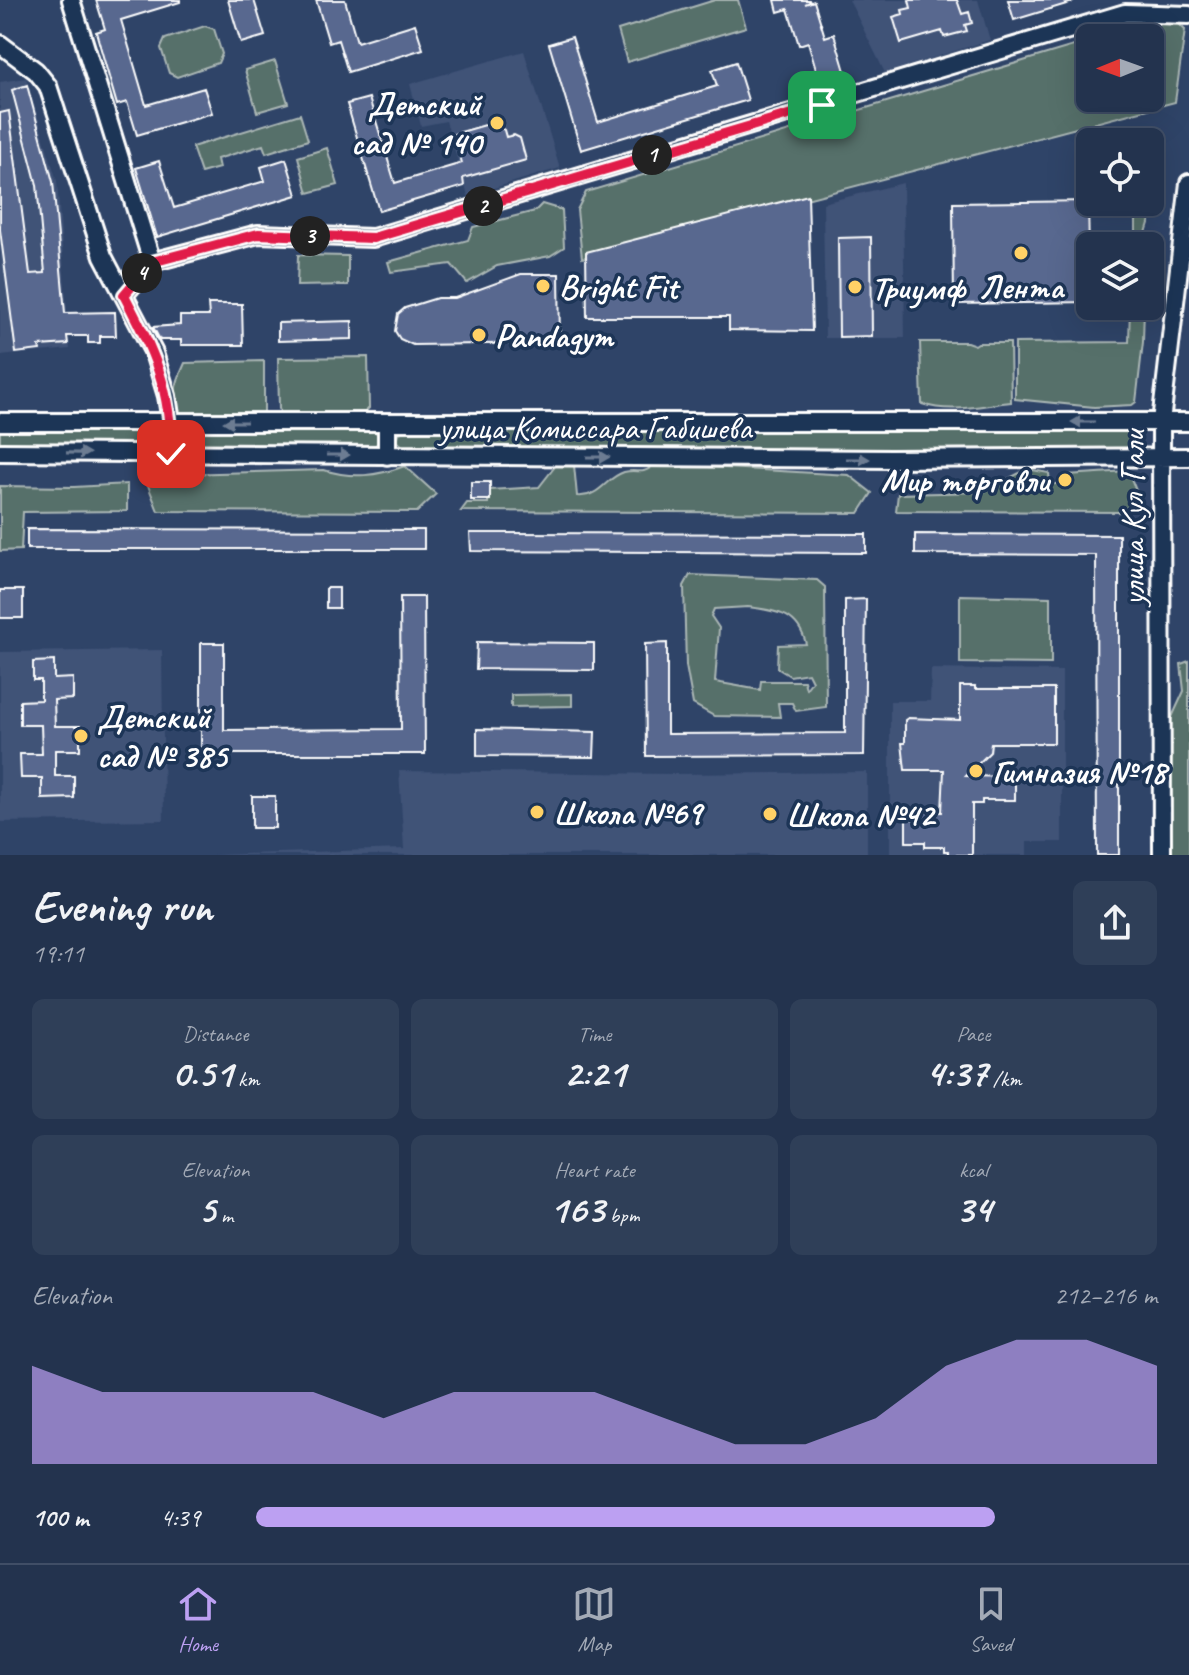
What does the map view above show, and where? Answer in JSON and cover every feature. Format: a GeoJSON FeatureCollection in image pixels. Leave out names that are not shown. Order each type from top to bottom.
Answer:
{"type":"FeatureCollection","features":[{"type":"Feature","properties":{"kind":"street"},"geometry":{"type":"LineString","coordinates":[[71,0],[152,262]]}},
{"type":"Feature","properties":{"kind":"street"},"geometry":{"type":"LineString","coordinates":[[124,295],[152,262],[258,234],[373,238],[1125,13],[1189,15]]}},
{"type":"Feature","properties":{"kind":"street"},"geometry":{"type":"LineString","coordinates":[[0,44],[43,78],[48,86],[103,256],[154,353],[167,396],[171,454]]}},
{"type":"Feature","properties":{"kind":"street","name":"улица Кул Гали"},"geometry":{"type":"LineString","coordinates":[[1162,855],[1161,422],[1189,183]]}},
{"type":"Feature","properties":{"kind":"street","name":"улица Комиссара Габишева"},"geometry":{"type":"LineString","coordinates":[[0,422],[1189,422]]}},
{"type":"Feature","properties":{"kind":"street"},"geometry":{"type":"LineString","coordinates":[[387,423],[387,456]]}},
{"type":"Feature","properties":{"kind":"street","name":"улица Комиссара Габишева"},"geometry":{"type":"LineString","coordinates":[[0,452],[876,459],[1189,457]]}},
{"type":"Feature","properties":{"kind":"shaded area"},"geometry":{"type":"Polygon","coordinates":[[[849,0],[978,0],[990,40],[885,73],[849,0]]]}},
{"type":"Feature","properties":{"kind":"shaded area","name":"Детский сад № 140"},"geometry":{"type":"Polygon","coordinates":[[[524,51],[560,168],[468,196],[446,121],[421,126],[410,84],[524,51]]]}},
{"type":"Feature","properties":{"kind":"shaded area"},"geometry":{"type":"Polygon","coordinates":[[[26,78],[57,181],[70,349],[0,356],[0,82],[26,78]]]}},
{"type":"Feature","properties":{"kind":"shaded area"},"geometry":{"type":"Polygon","coordinates":[[[903,183],[905,338],[825,338],[823,203],[903,183]]]}},
{"type":"Feature","properties":{"kind":"shaded area","name":"Детский сад № 385"},"geometry":{"type":"Polygon","coordinates":[[[162,650],[164,820],[0,822],[0,652],[162,650]]]}},
{"type":"Feature","properties":{"kind":"shaded area","name":"Гимназия №18"},"geometry":{"type":"Polygon","coordinates":[[[931,669],[1062,671],[1062,842],[1027,842],[1027,855],[890,855],[890,701],[930,701],[931,669]]]}},
{"type":"Feature","properties":{"kind":"shaded area"},"geometry":{"type":"Polygon","coordinates":[[[399,771],[674,774],[867,772],[867,855],[213,855],[404,849],[399,771]]]}},
{"type":"Feature","properties":{"kind":"green space"},"geometry":{"type":"Polygon","coordinates":[[[715,0],[738,0],[746,27],[627,62],[618,30],[715,0]]]}},
{"type":"Feature","properties":{"kind":"green space"},"geometry":{"type":"Polygon","coordinates":[[[1171,17],[1185,30],[1175,102],[1164,105],[1164,24],[1147,24],[1171,17]]]}},
{"type":"Feature","properties":{"kind":"green space"},"geometry":{"type":"Polygon","coordinates":[[[205,26],[214,29],[222,54],[218,63],[177,77],[169,73],[161,48],[165,39],[205,26]]]}},
{"type":"Feature","properties":{"kind":"green space"},"geometry":{"type":"Polygon","coordinates":[[[1076,45],[1076,112],[1137,112],[582,258],[577,210],[586,192],[1076,45]]]}},
{"type":"Feature","properties":{"kind":"green space"},"geometry":{"type":"Polygon","coordinates":[[[275,61],[288,103],[257,112],[245,70],[275,61]]]}},
{"type":"Feature","properties":{"kind":"green space"},"geometry":{"type":"Polygon","coordinates":[[[300,114],[308,140],[266,153],[263,145],[217,159],[219,168],[201,173],[192,147],[300,114]]]}},
{"type":"Feature","properties":{"kind":"green space"},"geometry":{"type":"Polygon","coordinates":[[[327,148],[338,185],[308,193],[298,157],[327,148]]]}},
{"type":"Feature","properties":{"kind":"green space"},"geometry":{"type":"Polygon","coordinates":[[[542,204],[562,210],[564,247],[550,256],[497,266],[467,283],[451,264],[391,272],[388,262],[468,240],[473,227],[535,211],[542,204]]]}},
{"type":"Feature","properties":{"kind":"green space"},"geometry":{"type":"Polygon","coordinates":[[[1136,216],[1151,216],[1146,232],[1136,232],[1136,216]]]}},
{"type":"Feature","properties":{"kind":"green space"},"geometry":{"type":"Polygon","coordinates":[[[298,255],[348,256],[348,285],[297,286],[298,255]]]}},
{"type":"Feature","properties":{"kind":"green space"},"geometry":{"type":"Polygon","coordinates":[[[1130,320],[1144,320],[1136,402],[1132,405],[1094,407],[1015,399],[1015,343],[1129,342],[1130,320]]]}},
{"type":"Feature","properties":{"kind":"green space"},"geometry":{"type":"Polygon","coordinates":[[[920,342],[1010,343],[1011,402],[955,409],[922,404],[920,342]]]}},
{"type":"Feature","properties":{"kind":"green space"},"geometry":{"type":"Polygon","coordinates":[[[368,357],[369,408],[362,415],[282,415],[279,409],[278,358],[368,357]]]}},
{"type":"Feature","properties":{"kind":"green space"},"geometry":{"type":"Polygon","coordinates":[[[264,361],[264,414],[257,417],[183,417],[175,396],[185,363],[264,361]]]}},
{"type":"Feature","properties":{"kind":"green space"},"geometry":{"type":"Polygon","coordinates":[[[189,430],[370,430],[376,432],[379,439],[376,445],[370,447],[185,447],[180,435],[189,430]]]}},
{"type":"Feature","properties":{"kind":"green space"},"geometry":{"type":"Polygon","coordinates":[[[0,431],[156,432],[163,437],[161,446],[0,448],[0,431]]]}},
{"type":"Feature","properties":{"kind":"green space"},"geometry":{"type":"Polygon","coordinates":[[[1130,432],[1130,452],[405,448],[397,441],[399,433],[1130,432]]]}},
{"type":"Feature","properties":{"kind":"green space"},"geometry":{"type":"Polygon","coordinates":[[[557,464],[574,465],[577,496],[597,491],[624,472],[643,471],[656,464],[849,475],[872,493],[859,513],[461,511],[467,503],[488,503],[489,490],[539,487],[557,464]]]}},
{"type":"Feature","properties":{"kind":"green space"},"geometry":{"type":"Polygon","coordinates":[[[405,466],[436,494],[417,512],[158,511],[144,475],[324,470],[364,475],[405,466]]]}},
{"type":"Feature","properties":{"kind":"green space"},"geometry":{"type":"Polygon","coordinates":[[[1027,469],[1049,473],[1050,484],[1065,484],[1067,475],[1128,471],[1140,500],[1119,512],[896,511],[898,494],[983,492],[1027,469]]]}},
{"type":"Feature","properties":{"kind":"green space"},"geometry":{"type":"Polygon","coordinates":[[[127,484],[127,511],[23,512],[21,550],[0,551],[0,486],[127,484]]]}},
{"type":"Feature","properties":{"kind":"green space"},"geometry":{"type":"Polygon","coordinates":[[[690,575],[817,580],[825,587],[826,707],[796,711],[792,703],[778,703],[780,717],[714,716],[693,704],[686,666],[684,586],[690,575]],[[748,607],[714,609],[711,616],[719,628],[715,682],[760,690],[761,681],[804,681],[806,689],[812,681],[808,673],[790,676],[777,668],[778,645],[806,644],[798,625],[777,612],[748,607]]]}},
{"type":"Feature","properties":{"kind":"green space"},"geometry":{"type":"Polygon","coordinates":[[[960,595],[1051,597],[1051,664],[960,663],[960,595]]]}},
{"type":"Feature","properties":{"kind":"green space"},"geometry":{"type":"Polygon","coordinates":[[[1189,661],[1189,855],[1168,855],[1167,728],[1184,691],[1181,664],[1189,661]]]}},
{"type":"Feature","properties":{"kind":"green space"},"geometry":{"type":"Polygon","coordinates":[[[572,694],[572,706],[511,707],[511,695],[572,694]]]}},
{"type":"Feature","properties":{"kind":"building"},"geometry":{"type":"Polygon","coordinates":[[[96,0],[180,0],[121,20],[146,105],[204,88],[212,113],[137,135],[127,102],[117,105],[96,32],[105,29],[96,0]]]}},
{"type":"Feature","properties":{"kind":"building"},"geometry":{"type":"Polygon","coordinates":[[[228,0],[254,0],[265,36],[241,43],[228,0]]]}},
{"type":"Feature","properties":{"kind":"building"},"geometry":{"type":"Polygon","coordinates":[[[316,0],[345,0],[357,42],[415,24],[423,49],[348,72],[338,40],[329,43],[316,0]]]}},
{"type":"Feature","properties":{"kind":"building"},"geometry":{"type":"Polygon","coordinates":[[[775,0],[809,0],[805,4],[814,1],[825,37],[834,34],[845,71],[819,79],[808,42],[799,45],[788,9],[778,12],[775,0]]]}},
{"type":"Feature","properties":{"kind":"building"},"geometry":{"type":"Polygon","coordinates":[[[909,0],[957,0],[962,14],[969,12],[972,23],[965,25],[967,31],[944,37],[942,31],[901,43],[893,17],[911,8],[909,0]]]}},
{"type":"Feature","properties":{"kind":"building"},"geometry":{"type":"Polygon","coordinates":[[[1008,0],[1073,0],[1073,2],[1014,20],[1008,0]]]}},
{"type":"Feature","properties":{"kind":"building"},"geometry":{"type":"Polygon","coordinates":[[[572,37],[598,122],[717,86],[712,70],[736,62],[748,100],[581,150],[549,44],[572,37]]]}},
{"type":"Feature","properties":{"kind":"building"},"geometry":{"type":"Polygon","coordinates":[[[27,85],[53,182],[65,313],[115,312],[116,336],[100,336],[100,343],[88,343],[88,336],[67,336],[68,344],[39,346],[40,350],[16,353],[0,230],[0,113],[9,111],[30,274],[45,273],[37,185],[12,90],[27,85]]]}},
{"type":"Feature","properties":{"kind":"building"},"geometry":{"type":"Polygon","coordinates":[[[369,98],[395,183],[462,163],[454,134],[492,123],[504,130],[506,137],[514,135],[520,138],[526,160],[463,178],[464,186],[379,211],[347,104],[369,98]]]}},
{"type":"Feature","properties":{"kind":"building"},"geometry":{"type":"Polygon","coordinates":[[[286,159],[297,195],[157,237],[136,168],[159,161],[174,208],[265,181],[261,167],[286,159]]]}},
{"type":"Feature","properties":{"kind":"building"},"geometry":{"type":"Polygon","coordinates":[[[808,195],[812,331],[729,330],[729,317],[587,317],[586,252],[808,195]]]}},
{"type":"Feature","properties":{"kind":"building","name":"Лента"},"geometry":{"type":"Polygon","coordinates":[[[1076,201],[1076,216],[1088,216],[1089,232],[1076,232],[1076,302],[954,304],[953,203],[1076,201]]]}},
{"type":"Feature","properties":{"kind":"building","name":"Триумф"},"geometry":{"type":"Polygon","coordinates":[[[871,237],[872,336],[839,337],[838,238],[871,237]]]}},
{"type":"Feature","properties":{"kind":"building"},"geometry":{"type":"Polygon","coordinates":[[[521,274],[559,274],[560,343],[413,345],[400,339],[395,331],[398,314],[405,308],[437,298],[455,298],[521,274]]]}},
{"type":"Feature","properties":{"kind":"building"},"geometry":{"type":"Polygon","coordinates":[[[208,304],[242,304],[243,345],[181,345],[181,340],[160,340],[153,327],[180,325],[180,316],[209,316],[208,304]]]}},
{"type":"Feature","properties":{"kind":"building"},"geometry":{"type":"Polygon","coordinates":[[[352,321],[352,339],[278,341],[278,323],[352,321]]]}},
{"type":"Feature","properties":{"kind":"building"},"geometry":{"type":"Polygon","coordinates":[[[471,482],[490,482],[490,500],[471,500],[471,482]]]}},
{"type":"Feature","properties":{"kind":"building"},"geometry":{"type":"Polygon","coordinates":[[[27,529],[424,530],[424,549],[27,549],[27,529]]]}},
{"type":"Feature","properties":{"kind":"building"},"geometry":{"type":"Polygon","coordinates":[[[470,533],[866,534],[866,553],[471,551],[470,533]]]}},
{"type":"Feature","properties":{"kind":"building"},"geometry":{"type":"Polygon","coordinates":[[[915,534],[1119,535],[1119,855],[1097,855],[1096,555],[915,554],[915,534]]]}},
{"type":"Feature","properties":{"kind":"building"},"geometry":{"type":"Polygon","coordinates":[[[326,588],[339,588],[339,608],[326,608],[326,588]]]}},
{"type":"Feature","properties":{"kind":"building"},"geometry":{"type":"Polygon","coordinates":[[[0,590],[23,590],[23,618],[0,618],[0,590]]]}},
{"type":"Feature","properties":{"kind":"building"},"geometry":{"type":"Polygon","coordinates":[[[400,597],[424,597],[425,754],[201,754],[201,643],[224,643],[224,730],[401,729],[400,597]]]}},
{"type":"Feature","properties":{"kind":"building"},"geometry":{"type":"Polygon","coordinates":[[[866,599],[864,755],[646,756],[645,644],[667,643],[667,734],[845,733],[845,600],[866,599]]]}},
{"type":"Feature","properties":{"kind":"building"},"geometry":{"type":"Polygon","coordinates":[[[477,642],[594,643],[594,670],[476,669],[477,642]]]}},
{"type":"Feature","properties":{"kind":"building"},"geometry":{"type":"Polygon","coordinates":[[[54,661],[54,679],[73,678],[73,699],[54,700],[55,726],[80,726],[80,750],[55,750],[55,776],[74,776],[74,798],[42,799],[42,778],[21,778],[20,754],[42,754],[41,725],[20,725],[20,701],[41,700],[41,680],[33,680],[33,662],[54,661]]]}},
{"type":"Feature","properties":{"kind":"building"},"geometry":{"type":"Polygon","coordinates":[[[960,686],[975,686],[975,689],[1054,689],[1054,743],[991,743],[990,752],[966,776],[1015,777],[1015,800],[982,800],[982,804],[972,804],[972,855],[948,855],[944,847],[925,847],[925,842],[906,842],[906,819],[917,819],[917,812],[942,812],[944,770],[905,770],[902,743],[905,743],[905,720],[908,718],[960,720],[960,686]]]}},
{"type":"Feature","properties":{"kind":"building"},"geometry":{"type":"Polygon","coordinates":[[[477,729],[595,732],[594,757],[477,756],[477,729]]]}},
{"type":"Feature","properties":{"kind":"building"},"geometry":{"type":"Polygon","coordinates":[[[252,796],[275,796],[275,828],[252,828],[252,796]]]}},
{"type":"Feature","properties":{"kind":"place","name":"Детский сад № 140"},"geometry":{"type":"Point","coordinates":[497,123]}},
{"type":"Feature","properties":{"kind":"place","name":"Лента"},"geometry":{"type":"Point","coordinates":[1021,253]}},
{"type":"Feature","properties":{"kind":"place","name":"Bright Fit"},"geometry":{"type":"Point","coordinates":[543,286]}},
{"type":"Feature","properties":{"kind":"place","name":"Триумф"},"geometry":{"type":"Point","coordinates":[855,287]}},
{"type":"Feature","properties":{"kind":"place","name":"Pandagym"},"geometry":{"type":"Point","coordinates":[479,335]}},
{"type":"Feature","properties":{"kind":"place","name":"Мир торговли"},"geometry":{"type":"Point","coordinates":[1065,480]}},
{"type":"Feature","properties":{"kind":"place","name":"Детский сад № 385"},"geometry":{"type":"Point","coordinates":[81,736]}},
{"type":"Feature","properties":{"kind":"place","name":"Гимназия №18"},"geometry":{"type":"Point","coordinates":[976,771]}},
{"type":"Feature","properties":{"kind":"place","name":"Школа №69"},"geometry":{"type":"Point","coordinates":[537,812]}},
{"type":"Feature","properties":{"kind":"place","name":"Школа №42"},"geometry":{"type":"Point","coordinates":[770,814]}},
{"type":"Feature","properties":{"kind":"route"},"geometry":{"type":"LineString","coordinates":[[171,454],[167,396],[154,353],[124,295],[152,262],[258,234],[373,238],[822,105]]}}]}
